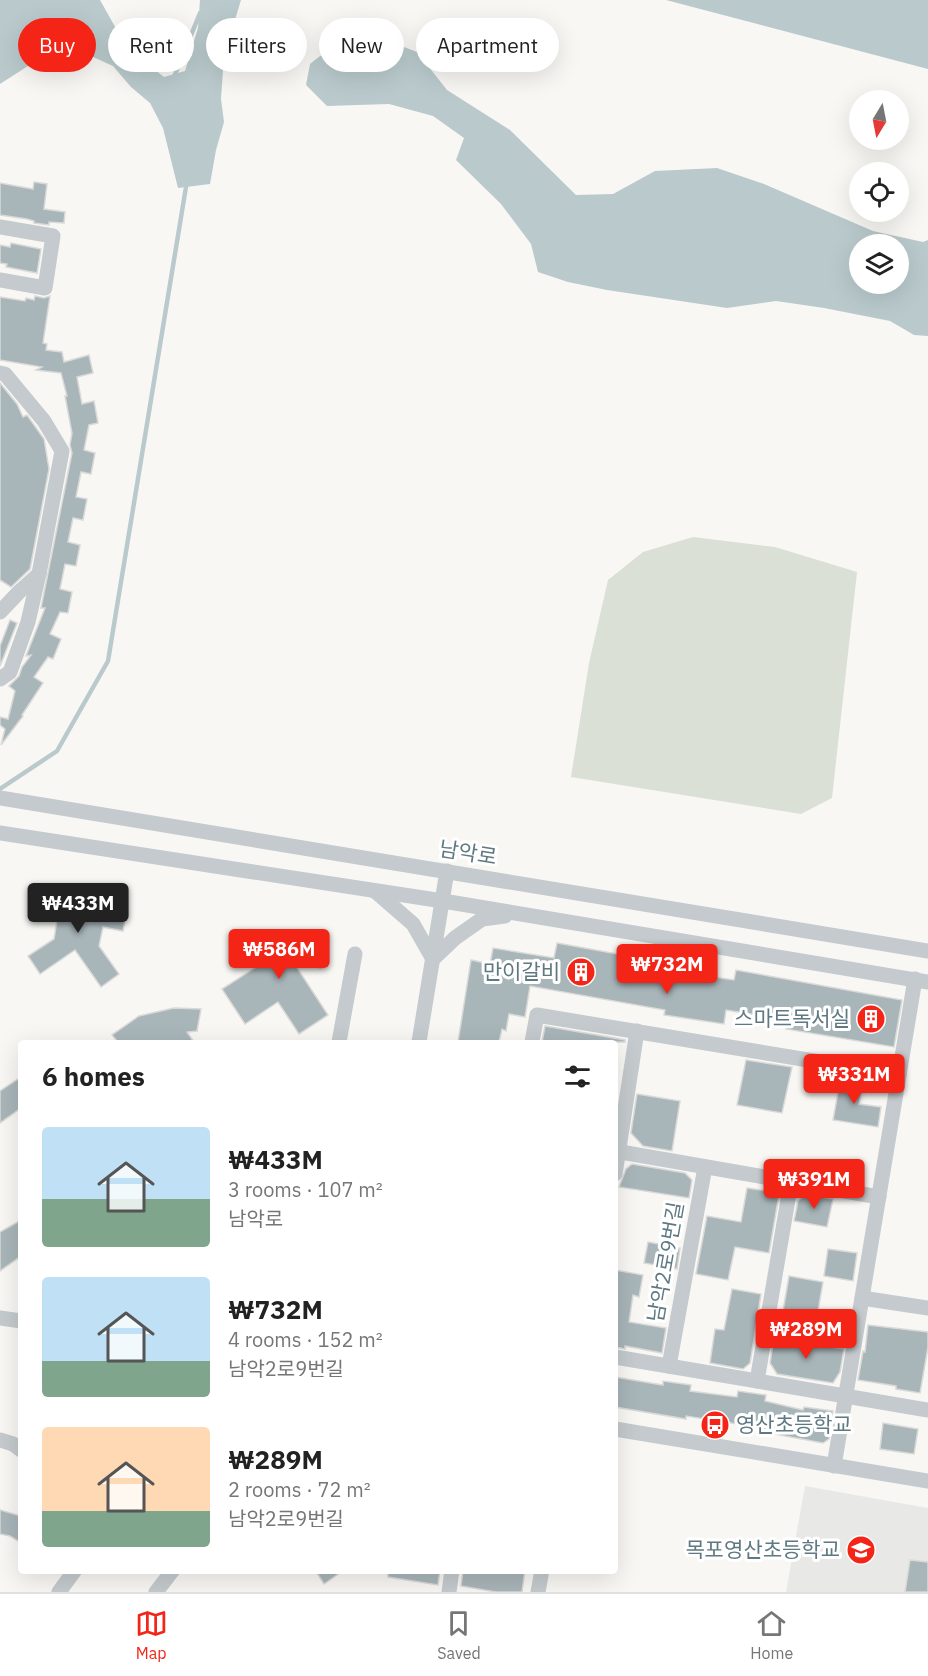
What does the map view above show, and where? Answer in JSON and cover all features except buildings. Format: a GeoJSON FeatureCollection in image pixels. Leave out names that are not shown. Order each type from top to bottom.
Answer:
{"type":"FeatureCollection","features":[{"type":"Feature","properties":{"kind":"street"},"geometry":{"type":"LineString","coordinates":[[0,227],[53,236],[45,288],[0,280]]}},
{"type":"Feature","properties":{"kind":"street"},"geometry":{"type":"LineString","coordinates":[[0,373],[5,374],[44,420],[62,451],[28,622],[10,672],[0,679]]}},
{"type":"Feature","properties":{"kind":"street"},"geometry":{"type":"LineString","coordinates":[[0,612],[39,574]]}},
{"type":"Feature","properties":{"kind":"street","name":"남악로"},"geometry":{"type":"LineString","coordinates":[[0,798],[928,951]]}},
{"type":"Feature","properties":{"kind":"street"},"geometry":{"type":"LineString","coordinates":[[0,833],[443,901],[924,981],[899,1075],[834,1466]]}},
{"type":"Feature","properties":{"kind":"street"},"geometry":{"type":"LineString","coordinates":[[419,1040],[447,871]]}},
{"type":"Feature","properties":{"kind":"street"},"geometry":{"type":"LineString","coordinates":[[375,891],[413,924],[433,959]]}},
{"type":"Feature","properties":{"kind":"street"},"geometry":{"type":"LineString","coordinates":[[433,959],[455,938],[482,919],[523,914]]}},
{"type":"Feature","properties":{"kind":"street"},"geometry":{"type":"LineString","coordinates":[[339,1040],[355,954]]}},
{"type":"Feature","properties":{"kind":"street"},"geometry":{"type":"LineString","coordinates":[[532,1040],[537,1015],[899,1075]]}},
{"type":"Feature","properties":{"kind":"street"},"geometry":{"type":"LineString","coordinates":[[618,1145],[637,1031]]}},
{"type":"Feature","properties":{"kind":"street"},"geometry":{"type":"LineString","coordinates":[[618,1151],[879,1197]]}},
{"type":"Feature","properties":{"kind":"street","name":"남악2로9번길"},"geometry":{"type":"LineString","coordinates":[[669,1366],[705,1167]]}},
{"type":"Feature","properties":{"kind":"street"},"geometry":{"type":"LineString","coordinates":[[757,1381],[791,1182]]}},
{"type":"Feature","properties":{"kind":"street"},"geometry":{"type":"LineString","coordinates":[[862,1298],[928,1308]]}},
{"type":"Feature","properties":{"kind":"street"},"geometry":{"type":"LineString","coordinates":[[0,1318],[18,1321]]}},
{"type":"Feature","properties":{"kind":"street"},"geometry":{"type":"LineString","coordinates":[[618,1358],[928,1410]]}},
{"type":"Feature","properties":{"kind":"street"},"geometry":{"type":"LineString","coordinates":[[618,1430],[928,1481]]}},
{"type":"Feature","properties":{"kind":"street"},"geometry":{"type":"LineString","coordinates":[[0,1440],[18,1448]]}},
{"type":"Feature","properties":{"kind":"street"},"geometry":{"type":"LineString","coordinates":[[59,1592],[72,1574]]}},
{"type":"Feature","properties":{"kind":"street"},"geometry":{"type":"LineString","coordinates":[[156,1592],[170,1574]]}},
{"type":"Feature","properties":{"kind":"street"},"geometry":{"type":"LineString","coordinates":[[449,1592],[451,1574]]}},
{"type":"Feature","properties":{"kind":"street"},"geometry":{"type":"LineString","coordinates":[[538,1592],[541,1574]]}},
{"type":"Feature","properties":{"kind":"shaded area"},"geometry":{"type":"Polygon","coordinates":[[[0,0],[100,0],[110,18],[108,18],[108,64],[96,58],[96,18],[18,18],[19,72],[0,84],[0,0]]]}},
{"type":"Feature","properties":{"kind":"shaded area"},"geometry":{"type":"Polygon","coordinates":[[[200,0],[241,0],[236,18],[206,18],[206,72],[223,72],[221,99],[224,122],[210,184],[178,188],[163,128],[150,103],[118,72],[158,72],[164,77],[182,72],[194,72],[194,41],[198,28],[200,0]]]}},
{"type":"Feature","properties":{"kind":"shaded area"},"geometry":{"type":"Polygon","coordinates":[[[666,0],[928,0],[928,69],[666,0]]]}},
{"type":"Feature","properties":{"kind":"shaded area"},"geometry":{"type":"Polygon","coordinates":[[[404,47],[416,52],[416,72],[433,72],[447,90],[510,130],[576,195],[613,194],[655,171],[717,168],[764,184],[849,222],[887,234],[849,234],[849,294],[909,294],[909,239],[923,242],[928,240],[928,336],[914,335],[890,321],[824,308],[776,301],[727,308],[607,290],[568,282],[538,272],[531,244],[501,204],[456,160],[464,138],[433,116],[389,104],[327,106],[306,85],[310,64],[319,57],[319,72],[404,72],[404,47]]]}},
{"type":"Feature","properties":{"kind":"shaded area"},"geometry":{"type":"Polygon","coordinates":[[[693,537],[775,547],[857,572],[832,798],[801,814],[571,777],[589,663],[608,580],[643,552],[693,537]]]}},
{"type":"Feature","properties":{"kind":"shaded area","name":"목포영산초등학교"},"geometry":{"type":"Polygon","coordinates":[[[805,1486],[928,1508],[928,1592],[786,1592],[805,1486]]]}},
{"type":"Feature","properties":{"kind":"waterway"},"geometry":{"type":"LineString","coordinates":[[174,77],[200,13]]}},
{"type":"Feature","properties":{"kind":"waterway"},"geometry":{"type":"LineString","coordinates":[[0,789],[57,751],[108,661],[185,182]]}},
{"type":"Feature","properties":{"kind":"place","name":"만이갈비"},"geometry":{"type":"Point","coordinates":[581,972]}},
{"type":"Feature","properties":{"kind":"place","name":"스마트독서실"},"geometry":{"type":"Point","coordinates":[871,1019]}},
{"type":"Feature","properties":{"kind":"place","name":"영산초등학교"},"geometry":{"type":"Point","coordinates":[715,1425]}},
{"type":"Feature","properties":{"kind":"place","name":"목포영산초등학교"},"geometry":{"type":"Point","coordinates":[861,1550]}}]}
